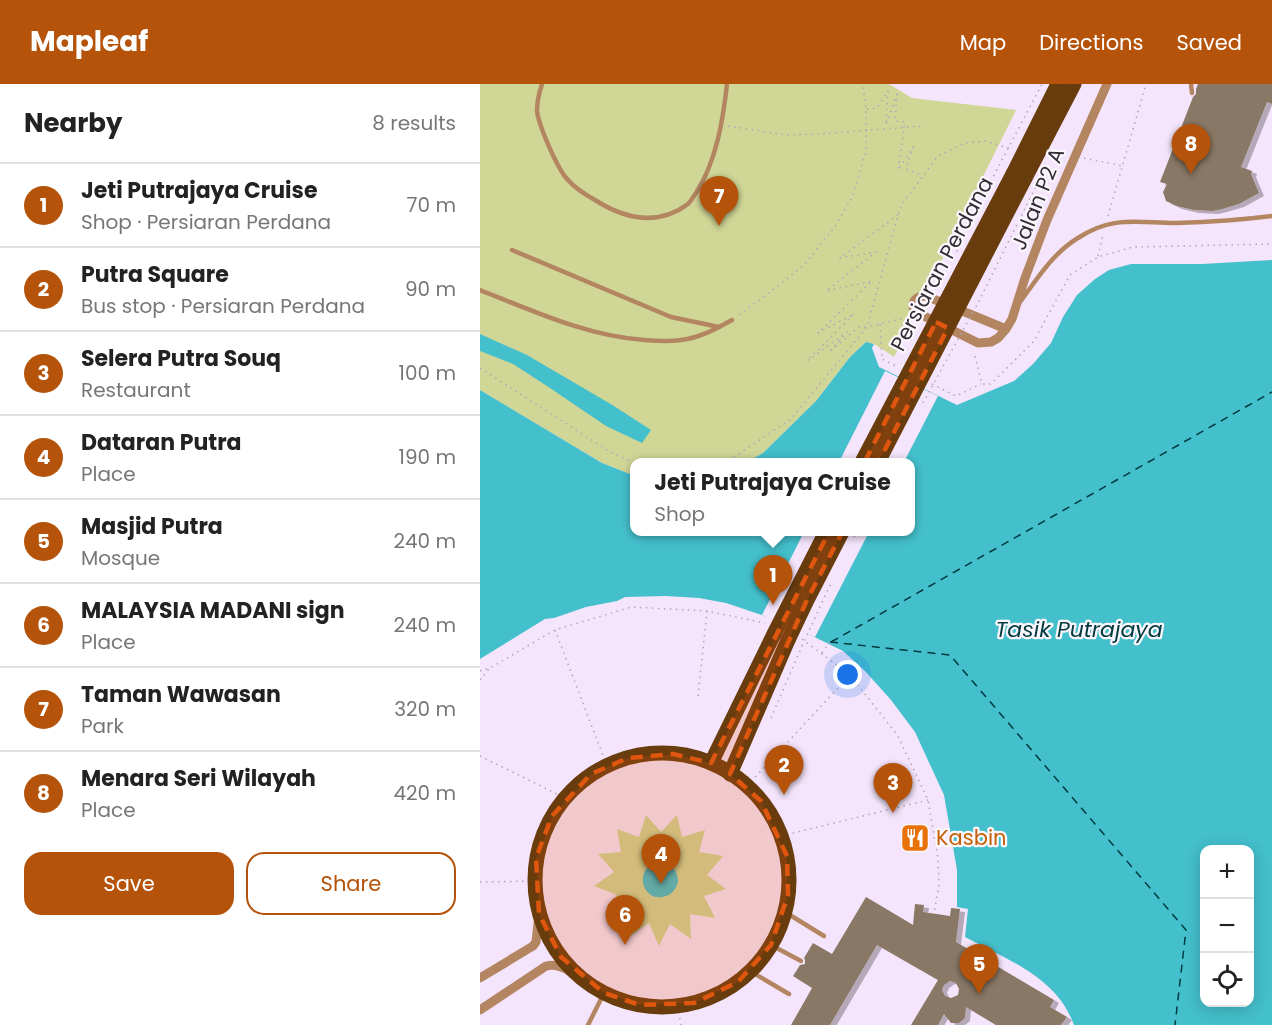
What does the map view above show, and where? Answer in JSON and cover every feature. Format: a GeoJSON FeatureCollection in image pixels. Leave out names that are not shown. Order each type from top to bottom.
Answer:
{"type":"FeatureCollection","features":[{"type":"Feature","properties":{"kind":"main road","name":"Persiaran Perdana"},"geometry":{"type":"LineString","coordinates":[[880,458],[1019,176],[1016,151],[1058,84]]}},
{"type":"Feature","properties":{"kind":"main road","name":"Persiaran Perdana"},"geometry":{"type":"LineString","coordinates":[[864,458],[1019,176],[1074,84]]}},
{"type":"Feature","properties":{"kind":"main road"},"geometry":{"type":"LineString","coordinates":[[711,763],[772,629],[823,536]]}},
{"type":"Feature","properties":{"kind":"main road"},"geometry":{"type":"LineString","coordinates":[[730,774],[796,641],[807,600],[847,536]]}},
{"type":"Feature","properties":{"kind":"main road"},"geometry":{"type":"LineString","coordinates":[[651,754],[684,755],[711,763],[747,786],[761,801],[781,837],[787,856],[789,875],[785,912],[779,930],[771,945],[750,971],[731,986],[709,998],[678,1006],[659,1007],[621,1000],[604,993],[578,975],[561,957],[548,937],[539,914],[534,881],[536,858],[542,836],[552,816],[577,785],[591,774],[607,766],[628,758],[651,754]]}},
{"type":"Feature","properties":{"kind":"street","name":"Jalan P2 A"},"geometry":{"type":"LineString","coordinates":[[1006,329],[1017,307],[1025,278],[1075,156],[1107,84]]}},
{"type":"Feature","properties":{"kind":"street"},"geometry":{"type":"LineString","coordinates":[[926,296],[1006,329],[991,342],[978,342],[914,311],[912,306],[917,298],[926,296]]}},
{"type":"Feature","properties":{"kind":"street"},"geometry":{"type":"LineString","coordinates":[[480,978],[533,946],[536,942],[539,914]]}},
{"type":"Feature","properties":{"kind":"street"},"geometry":{"type":"LineString","coordinates":[[480,1010],[546,966],[553,964],[578,975]]}},
{"type":"Feature","properties":{"kind":"lane"},"geometry":{"type":"LineString","coordinates":[[542,84],[538,97],[539,119],[567,180],[610,210],[642,219],[662,216],[689,203],[701,184],[721,125],[726,84]]}},
{"type":"Feature","properties":{"kind":"lane"},"geometry":{"type":"LineString","coordinates":[[1191,84],[1192,93]]}},
{"type":"Feature","properties":{"kind":"lane"},"geometry":{"type":"LineString","coordinates":[[1017,307],[1051,261],[1067,246],[1078,237],[1106,225],[1137,221],[1173,223],[1272,216]]}},
{"type":"Feature","properties":{"kind":"lane"},"geometry":{"type":"LineString","coordinates":[[512,250],[671,317],[720,327]]}},
{"type":"Feature","properties":{"kind":"lane"},"geometry":{"type":"LineString","coordinates":[[480,290],[586,330],[626,339],[661,342],[681,340],[701,335],[732,320]]}},
{"type":"Feature","properties":{"kind":"lane"},"geometry":{"type":"LineString","coordinates":[[785,912],[824,936]]}},
{"type":"Feature","properties":{"kind":"lane"},"geometry":{"type":"LineString","coordinates":[[771,945],[801,961]]}},
{"type":"Feature","properties":{"kind":"lane"},"geometry":{"type":"LineString","coordinates":[[750,971],[789,994]]}},
{"type":"Feature","properties":{"kind":"lane"},"geometry":{"type":"LineString","coordinates":[[588,1025],[604,993]]}},
{"type":"Feature","properties":{"kind":"path"},"geometry":{"type":"LineString","coordinates":[[732,320],[805,264],[836,225],[853,196],[866,151],[866,109],[863,84]]}},
{"type":"Feature","properties":{"kind":"path"},"geometry":{"type":"LineString","coordinates":[[953,260],[1016,151],[1042,84]]}},
{"type":"Feature","properties":{"kind":"path"},"geometry":{"type":"LineString","coordinates":[[1098,257],[1146,84]]}},
{"type":"Feature","properties":{"kind":"path"},"geometry":{"type":"LineString","coordinates":[[866,109],[877,108],[888,91],[886,125],[897,94],[895,121],[905,122],[898,170],[913,147],[906,169],[923,176]]}},
{"type":"Feature","properties":{"kind":"path"},"geometry":{"type":"LineString","coordinates":[[721,125],[786,135],[921,126]]}},
{"type":"Feature","properties":{"kind":"path"},"geometry":{"type":"LineString","coordinates":[[733,458],[791,420],[867,327],[898,215],[903,204],[938,156],[965,143],[985,141],[1016,151]]}},
{"type":"Feature","properties":{"kind":"path"},"geometry":{"type":"LineString","coordinates":[[924,402],[975,308],[1051,156]]}},
{"type":"Feature","properties":{"kind":"path"},"geometry":{"type":"LineString","coordinates":[[1075,156],[1123,166]]}},
{"type":"Feature","properties":{"kind":"path"},"geometry":{"type":"LineString","coordinates":[[898,215],[840,258],[876,252],[826,291],[872,281],[818,333],[854,314],[807,362],[847,332],[829,352],[859,327],[904,318]]}},
{"type":"Feature","properties":{"kind":"path"},"geometry":{"type":"LineString","coordinates":[[975,356],[982,384],[991,384],[1034,341],[1070,275],[1098,257],[1133,247],[1272,244]]}},
{"type":"Feature","properties":{"kind":"path"},"geometry":{"type":"LineString","coordinates":[[480,368],[610,452],[630,461]]}},
{"type":"Feature","properties":{"kind":"path"},"geometry":{"type":"LineString","coordinates":[[771,718],[796,641],[832,581]]}},
{"type":"Feature","properties":{"kind":"path"},"geometry":{"type":"LineString","coordinates":[[480,671],[490,668],[555,630],[631,607],[707,611],[772,629]]}},
{"type":"Feature","properties":{"kind":"path"},"geometry":{"type":"LineString","coordinates":[[698,696],[707,611]]}},
{"type":"Feature","properties":{"kind":"path"},"geometry":{"type":"LineString","coordinates":[[555,630],[607,766]]}},
{"type":"Feature","properties":{"kind":"path"},"geometry":{"type":"LineString","coordinates":[[796,641],[822,653],[850,675],[898,735],[928,800],[938,858],[939,884],[934,914]]}},
{"type":"Feature","properties":{"kind":"path"},"geometry":{"type":"LineString","coordinates":[[822,653],[830,642]]}},
{"type":"Feature","properties":{"kind":"path"},"geometry":{"type":"LineString","coordinates":[[480,680],[490,668]]}},
{"type":"Feature","properties":{"kind":"path"},"geometry":{"type":"LineString","coordinates":[[747,786],[850,675]]}},
{"type":"Feature","properties":{"kind":"path"},"geometry":{"type":"LineString","coordinates":[[480,756],[565,798]]}},
{"type":"Feature","properties":{"kind":"path"},"geometry":{"type":"LineString","coordinates":[[781,837],[928,800]]}},
{"type":"Feature","properties":{"kind":"path"},"geometry":{"type":"LineString","coordinates":[[480,882],[534,881]]}},
{"type":"Feature","properties":{"kind":"path"},"geometry":{"type":"LineString","coordinates":[[678,1006],[681,1025]]}},
{"type":"Feature","properties":{"kind":"highlighted area"},"geometry":{"type":"Polygon","coordinates":[[[936,322],[948,328],[807,600],[730,774],[761,801],[787,856],[788,895],[771,945],[738,982],[694,1003],[640,1005],[604,993],[561,957],[539,914],[536,858],[552,816],[591,774],[628,758],[673,754],[711,763],[936,322]]]}},
{"type":"Feature","properties":{"kind":"green space"},"geometry":{"type":"Polygon","coordinates":[[[480,84],[889,84],[912,98],[1016,110],[894,357],[874,344],[866,342],[850,357],[816,401],[763,453],[754,458],[630,458],[630,474],[602,463],[480,390],[480,84]]]}},
{"type":"Feature","properties":{"kind":"green space"},"geometry":{"type":"Polygon","coordinates":[[[646,815],[661,832],[677,815],[682,837],[705,830],[699,852],[723,856],[707,875],[726,889],[704,896],[715,918],[690,914],[691,939],[670,924],[659,946],[649,923],[628,938],[629,913],[605,917],[617,895],[594,886],[614,872],[598,854],[621,852],[617,829],[639,837],[646,815]],[[665,863],[649,866],[648,893],[660,897],[672,893],[678,882],[675,870],[665,863]]]}},
{"type":"Feature","properties":{"kind":"water","name":"Tasik Putrajaya"},"geometry":{"type":"Polygon","coordinates":[[[1272,260],[1272,1025],[1074,1025],[1056,994],[1043,982],[1013,962],[965,937],[968,909],[957,907],[957,870],[944,795],[915,732],[891,700],[843,651],[788,624],[726,603],[699,598],[625,597],[545,619],[480,659],[480,390],[602,463],[630,474],[630,536],[915,536],[915,458],[754,458],[763,453],[816,401],[850,357],[866,342],[874,344],[872,348],[879,367],[957,405],[1014,381],[1051,343],[1063,317],[1077,295],[1109,270],[1131,264],[1202,264],[1272,260]]]}},
{"type":"Feature","properties":{"kind":"water"},"geometry":{"type":"Polygon","coordinates":[[[480,334],[527,355],[651,430],[642,443],[606,426],[513,364],[480,351],[480,334]]]}},
{"type":"Feature","properties":{"kind":"water"},"geometry":{"type":"Polygon","coordinates":[[[661,862],[674,869],[678,882],[671,894],[658,897],[646,890],[643,876],[652,865],[661,862]]]}},
{"type":"Feature","properties":{"kind":"pier"},"geometry":{"type":"Polygon","coordinates":[[[885,371],[938,396],[906,458],[841,458],[885,371]]]}},
{"type":"Feature","properties":{"kind":"pier"},"geometry":{"type":"Polygon","coordinates":[[[802,536],[867,536],[815,637],[762,615],[802,536]]]}},
{"type":"Feature","properties":{"kind":"building"},"geometry":{"type":"Polygon","coordinates":[[[1198,84],[1272,84],[1272,104],[1267,102],[1241,167],[1252,171],[1251,174],[1259,193],[1239,204],[1213,211],[1194,210],[1166,201],[1163,192],[1167,184],[1160,182],[1198,84]]]}},
{"type":"Feature","properties":{"kind":"building"},"geometry":{"type":"Polygon","coordinates":[[[866,897],[913,925],[915,904],[924,905],[923,912],[950,916],[951,908],[960,909],[956,942],[1054,1000],[1050,1007],[1067,1017],[1061,1025],[996,1025],[966,1007],[965,1018],[959,1023],[951,1023],[944,1014],[938,1025],[911,1025],[938,980],[877,945],[830,1025],[791,1025],[812,988],[793,976],[800,965],[805,964],[804,958],[813,943],[832,954],[866,897]],[[950,981],[944,985],[942,990],[945,996],[951,998],[958,995],[959,989],[956,983],[950,981]]]}},
{"type":"Feature","properties":{"kind":"ferry route"},"geometry":{"type":"LineString","coordinates":[[831,642],[1272,392]]}},
{"type":"Feature","properties":{"kind":"ferry route"},"geometry":{"type":"LineString","coordinates":[[830,642],[950,655],[1186,930],[1175,1025]]}},
{"type":"Feature","properties":{"kind":"place","name":"Menara Seri Wilayah"},"geometry":{"type":"Point","coordinates":[1191,174]}},
{"type":"Feature","properties":{"kind":"place","name":"Taman Wawasan"},"geometry":{"type":"Point","coordinates":[719,226]}},
{"type":"Feature","properties":{"kind":"place","name":"Jeti Putrajaya Cruise"},"geometry":{"type":"Point","coordinates":[773,605]}},
{"type":"Feature","properties":{"kind":"place","name":"Putra Square"},"geometry":{"type":"Point","coordinates":[784,795]}},
{"type":"Feature","properties":{"kind":"place","name":"Selera Putra Souq"},"geometry":{"type":"Point","coordinates":[893,813]}},
{"type":"Feature","properties":{"kind":"place","name":"Kasbin"},"geometry":{"type":"Point","coordinates":[915,838]}},
{"type":"Feature","properties":{"kind":"place","name":"Dataran Putra"},"geometry":{"type":"Point","coordinates":[661,884]}},
{"type":"Feature","properties":{"kind":"place","name":"MALAYSIA MADANI sign"},"geometry":{"type":"Point","coordinates":[625,945]}},
{"type":"Feature","properties":{"kind":"place","name":"Masjid Putra"},"geometry":{"type":"Point","coordinates":[979,994]}}]}
